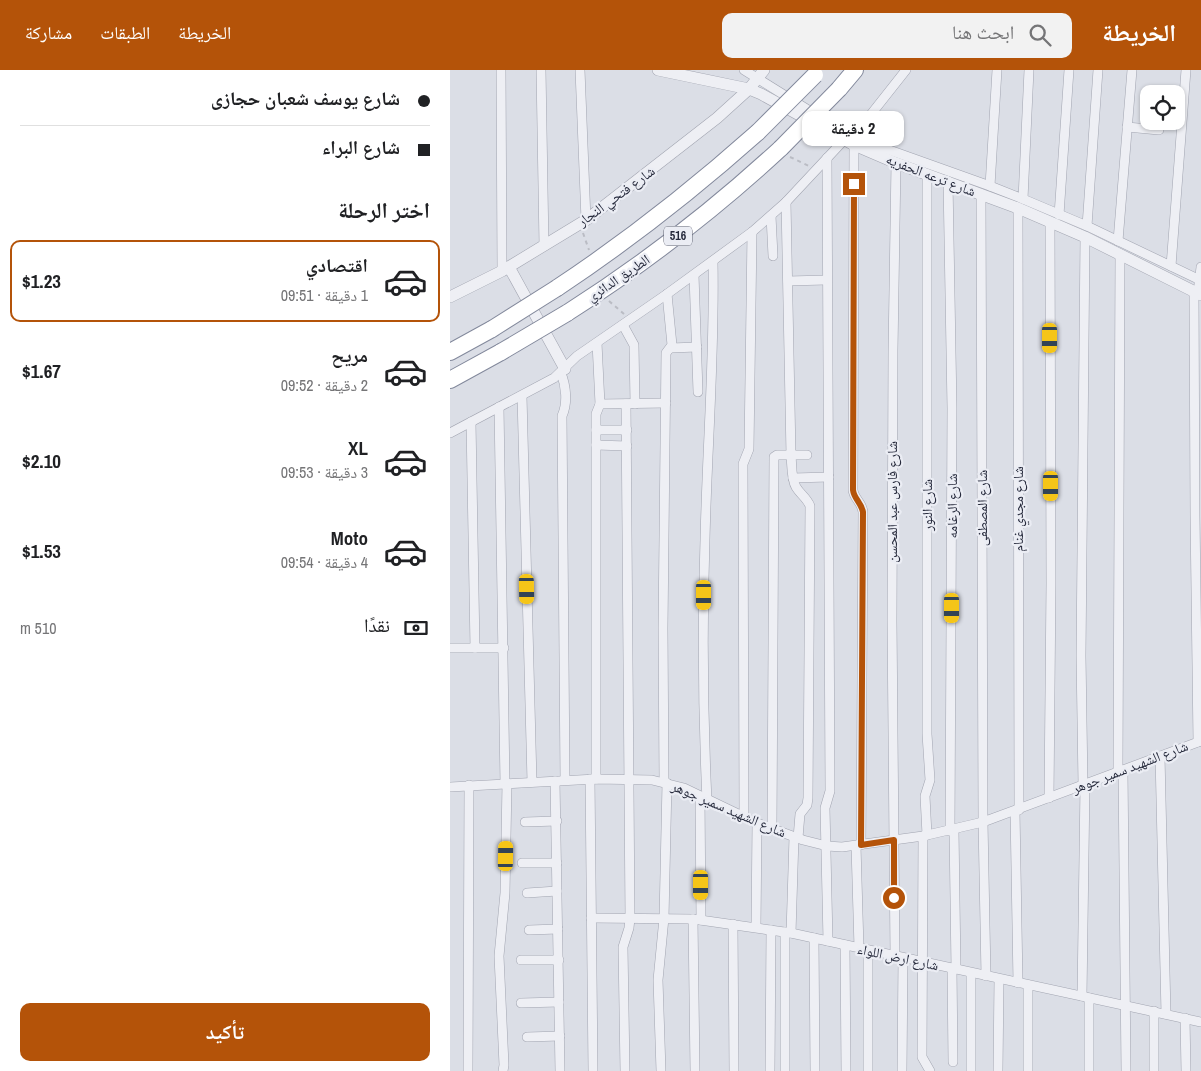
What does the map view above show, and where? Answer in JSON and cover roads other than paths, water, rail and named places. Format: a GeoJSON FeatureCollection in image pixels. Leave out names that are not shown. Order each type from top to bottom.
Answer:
{"type":"FeatureCollection","features":[{"type":"Feature","properties":{"kind":"highway","name":"الطريق الدائري"},"geometry":{"type":"LineString","coordinates":[[450,380],[501,352],[601,291],[685,231],[748,179],[781,148],[855,70]]}},
{"type":"Feature","properties":{"kind":"highway","name":"الطريق الدائري"},"geometry":{"type":"LineString","coordinates":[[450,352],[492,329],[593,264],[694,188],[758,132],[817,73]]}},
{"type":"Feature","properties":{"kind":"street"},"geometry":{"type":"LineString","coordinates":[[501,70],[506,269],[563,371],[565,383],[566,408],[562,416],[560,781],[556,821],[560,1071]]}},
{"type":"Feature","properties":{"kind":"street"},"geometry":{"type":"LineString","coordinates":[[541,70],[544,246]]}},
{"type":"Feature","properties":{"kind":"street"},"geometry":{"type":"LineString","coordinates":[[580,70],[583,224]]}},
{"type":"Feature","properties":{"kind":"street","name":"شارع ترعه الحفريه"},"geometry":{"type":"LineString","coordinates":[[658,70],[749,89],[775,100],[849,141],[896,163],[981,194],[1020,204],[1086,232],[1118,241],[1200,280]]}},
{"type":"Feature","properties":{"kind":"street","name":"شارع ترعه الحفريه"},"geometry":{"type":"LineString","coordinates":[[744,70],[761,74],[849,141],[990,186],[1020,204]]}},
{"type":"Feature","properties":{"kind":"street"},"geometry":{"type":"LineString","coordinates":[[450,433],[549,381],[563,371],[578,356],[752,232],[786,202],[827,158],[849,141],[906,70]]}},
{"type":"Feature","properties":{"kind":"street"},"geometry":{"type":"LineString","coordinates":[[990,186],[997,70]]}},
{"type":"Feature","properties":{"kind":"street","name":"شارع مجدي غنام"},"geometry":{"type":"LineString","coordinates":[[1018,983],[1020,204],[1028,70]]}},
{"type":"Feature","properties":{"kind":"street"},"geometry":{"type":"LineString","coordinates":[[1049,798],[1054,218],[1069,70]]}},
{"type":"Feature","properties":{"kind":"street"},"geometry":{"type":"LineString","coordinates":[[1089,1071],[1085,997],[1081,656],[1086,232],[1098,70]]}},
{"type":"Feature","properties":{"kind":"street"},"geometry":{"type":"LineString","coordinates":[[1118,241],[1132,70]]}},
{"type":"Feature","properties":{"kind":"street"},"geometry":{"type":"LineString","coordinates":[[1170,266],[1186,70]]}},
{"type":"Feature","properties":{"kind":"street","name":"شارع فتحي النجار"},"geometry":{"type":"LineString","coordinates":[[450,298],[506,269],[583,224],[692,138],[749,89],[761,74]]}},
{"type":"Feature","properties":{"kind":"street"},"geometry":{"type":"LineString","coordinates":[[1127,127],[1140,128]]}},
{"type":"Feature","properties":{"kind":"street"},"geometry":{"type":"LineString","coordinates":[[849,141],[853,494],[861,504],[863,512],[859,846],[868,1071]]}},
{"type":"Feature","properties":{"kind":"street"},"geometry":{"type":"LineString","coordinates":[[827,158],[826,280],[830,791],[825,808],[828,941]]}},
{"type":"Feature","properties":{"kind":"street","name":"شارع فارس عبد المحسن"},"geometry":{"type":"LineString","coordinates":[[896,163],[892,601],[894,840],[902,1071]]}},
{"type":"Feature","properties":{"kind":"street","name":"شارع النور"},"geometry":{"type":"LineString","coordinates":[[927,174],[927,724],[930,780],[925,803],[922,1057],[930,1071]]}},
{"type":"Feature","properties":{"kind":"street","name":"شارع الرغامه"},"geometry":{"type":"LineString","coordinates":[[948,181],[952,408],[953,1062]]}},
{"type":"Feature","properties":{"kind":"street","name":"شارع المصطفى"},"geometry":{"type":"LineString","coordinates":[[981,194],[983,822],[986,976]]}},
{"type":"Feature","properties":{"kind":"street"},"geometry":{"type":"LineString","coordinates":[[785,1071],[788,933],[796,838],[800,814],[807,805],[808,798],[810,506],[808,500],[796,488],[791,455],[786,202]]}},
{"type":"Feature","properties":{"kind":"street"},"geometry":{"type":"LineString","coordinates":[[771,216],[774,256]]}},
{"type":"Feature","properties":{"kind":"street"},"geometry":{"type":"LineString","coordinates":[[744,818],[743,464],[749,449],[752,232]]}},
{"type":"Feature","properties":{"kind":"street","name":"شارع ترعه الحفريه"},"geometry":{"type":"LineString","coordinates":[[1086,232],[1120,254],[1198,293]]}},
{"type":"Feature","properties":{"kind":"street"},"geometry":{"type":"LineString","coordinates":[[1120,254],[1120,771],[1126,1071]]}},
{"type":"Feature","properties":{"kind":"street"},"geometry":{"type":"LineString","coordinates":[[695,1071],[697,920],[703,799],[705,550],[714,349],[713,261]]}},
{"type":"Feature","properties":{"kind":"street"},"geometry":{"type":"LineString","coordinates":[[1199,742],[1195,516],[1198,293],[1201,267]]}},
{"type":"Feature","properties":{"kind":"street"},"geometry":{"type":"LineString","coordinates":[[694,275],[698,392]]}},
{"type":"Feature","properties":{"kind":"street"},"geometry":{"type":"LineString","coordinates":[[788,280],[826,280]]}},
{"type":"Feature","properties":{"kind":"street"},"geometry":{"type":"LineString","coordinates":[[667,294],[671,348]]}},
{"type":"Feature","properties":{"kind":"street"},"geometry":{"type":"LineString","coordinates":[[623,325],[634,345],[627,430],[630,918],[623,947],[625,1071]]}},
{"type":"Feature","properties":{"kind":"street"},"geometry":{"type":"LineString","coordinates":[[593,1071],[591,918],[596,411],[600,404],[597,343]]}},
{"type":"Feature","properties":{"kind":"street"},"geometry":{"type":"LineString","coordinates":[[661,1071],[658,980],[664,918],[663,618],[666,353],[671,348],[697,347]]}},
{"type":"Feature","properties":{"kind":"street"},"geometry":{"type":"LineString","coordinates":[[522,396],[532,782]]}},
{"type":"Feature","properties":{"kind":"street"},"geometry":{"type":"LineString","coordinates":[[600,404],[666,403]]}},
{"type":"Feature","properties":{"kind":"street"},"geometry":{"type":"LineString","coordinates":[[499,408],[506,784],[505,893],[500,956],[503,1071]]}},
{"type":"Feature","properties":{"kind":"street"},"geometry":{"type":"LineString","coordinates":[[471,422],[475,648]]}},
{"type":"Feature","properties":{"kind":"street"},"geometry":{"type":"LineString","coordinates":[[596,430],[627,430]]}},
{"type":"Feature","properties":{"kind":"street"},"geometry":{"type":"LineString","coordinates":[[596,445],[627,446]]}},
{"type":"Feature","properties":{"kind":"street"},"geometry":{"type":"LineString","coordinates":[[772,829],[774,457],[807,455]]}},
{"type":"Feature","properties":{"kind":"street"},"geometry":{"type":"LineString","coordinates":[[794,478],[829,476]]}},
{"type":"Feature","properties":{"kind":"street"},"geometry":{"type":"LineString","coordinates":[[450,648],[504,648]]}},
{"type":"Feature","properties":{"kind":"street","name":"شارع الشهيد سمير جوهر"},"geometry":{"type":"LineString","coordinates":[[450,787],[640,778],[665,782],[744,818],[796,838],[826,846],[859,846],[952,830],[983,822],[1199,742]]}},
{"type":"Feature","properties":{"kind":"street"},"geometry":{"type":"LineString","coordinates":[[1160,756],[1166,1014]]}},
{"type":"Feature","properties":{"kind":"street"},"geometry":{"type":"LineString","coordinates":[[468,1071],[470,785]]}},
{"type":"Feature","properties":{"kind":"street"},"geometry":{"type":"LineString","coordinates":[[525,822],[556,821]]}},
{"type":"Feature","properties":{"kind":"street"},"geometry":{"type":"LineString","coordinates":[[756,927],[757,823]]}},
{"type":"Feature","properties":{"kind":"street"},"geometry":{"type":"LineString","coordinates":[[522,863],[557,863]]}},
{"type":"Feature","properties":{"kind":"street"},"geometry":{"type":"LineString","coordinates":[[527,893],[557,892]]}},
{"type":"Feature","properties":{"kind":"street","name":"شارع ارض اللواء"},"geometry":{"type":"LineString","coordinates":[[591,918],[664,918],[756,927],[1201,1022]]}},
{"type":"Feature","properties":{"kind":"street"},"geometry":{"type":"LineString","coordinates":[[733,924],[734,1071]]}},
{"type":"Feature","properties":{"kind":"street"},"geometry":{"type":"LineString","coordinates":[[529,930],[558,929]]}},
{"type":"Feature","properties":{"kind":"street"},"geometry":{"type":"LineString","coordinates":[[770,930],[770,1071]]}},
{"type":"Feature","properties":{"kind":"street"},"geometry":{"type":"LineString","coordinates":[[814,938],[815,1071]]}},
{"type":"Feature","properties":{"kind":"street"},"geometry":{"type":"LineString","coordinates":[[845,945],[846,1071]]}},
{"type":"Feature","properties":{"kind":"street"},"geometry":{"type":"LineString","coordinates":[[521,960],[558,960]]}},
{"type":"Feature","properties":{"kind":"street"},"geometry":{"type":"LineString","coordinates":[[971,973],[971,1071]]}},
{"type":"Feature","properties":{"kind":"street"},"geometry":{"type":"LineString","coordinates":[[998,1071],[999,979]]}},
{"type":"Feature","properties":{"kind":"street"},"geometry":{"type":"LineString","coordinates":[[1028,985],[1028,1071]]}},
{"type":"Feature","properties":{"kind":"street"},"geometry":{"type":"LineString","coordinates":[[521,1003],[559,1002]]}},
{"type":"Feature","properties":{"kind":"street"},"geometry":{"type":"LineString","coordinates":[[1154,1011],[1154,1071]]}},
{"type":"Feature","properties":{"kind":"street"},"geometry":{"type":"LineString","coordinates":[[1185,1018],[1186,1071]]}},
{"type":"Feature","properties":{"kind":"street"},"geometry":{"type":"LineString","coordinates":[[527,1037],[560,1036]]}}]}
